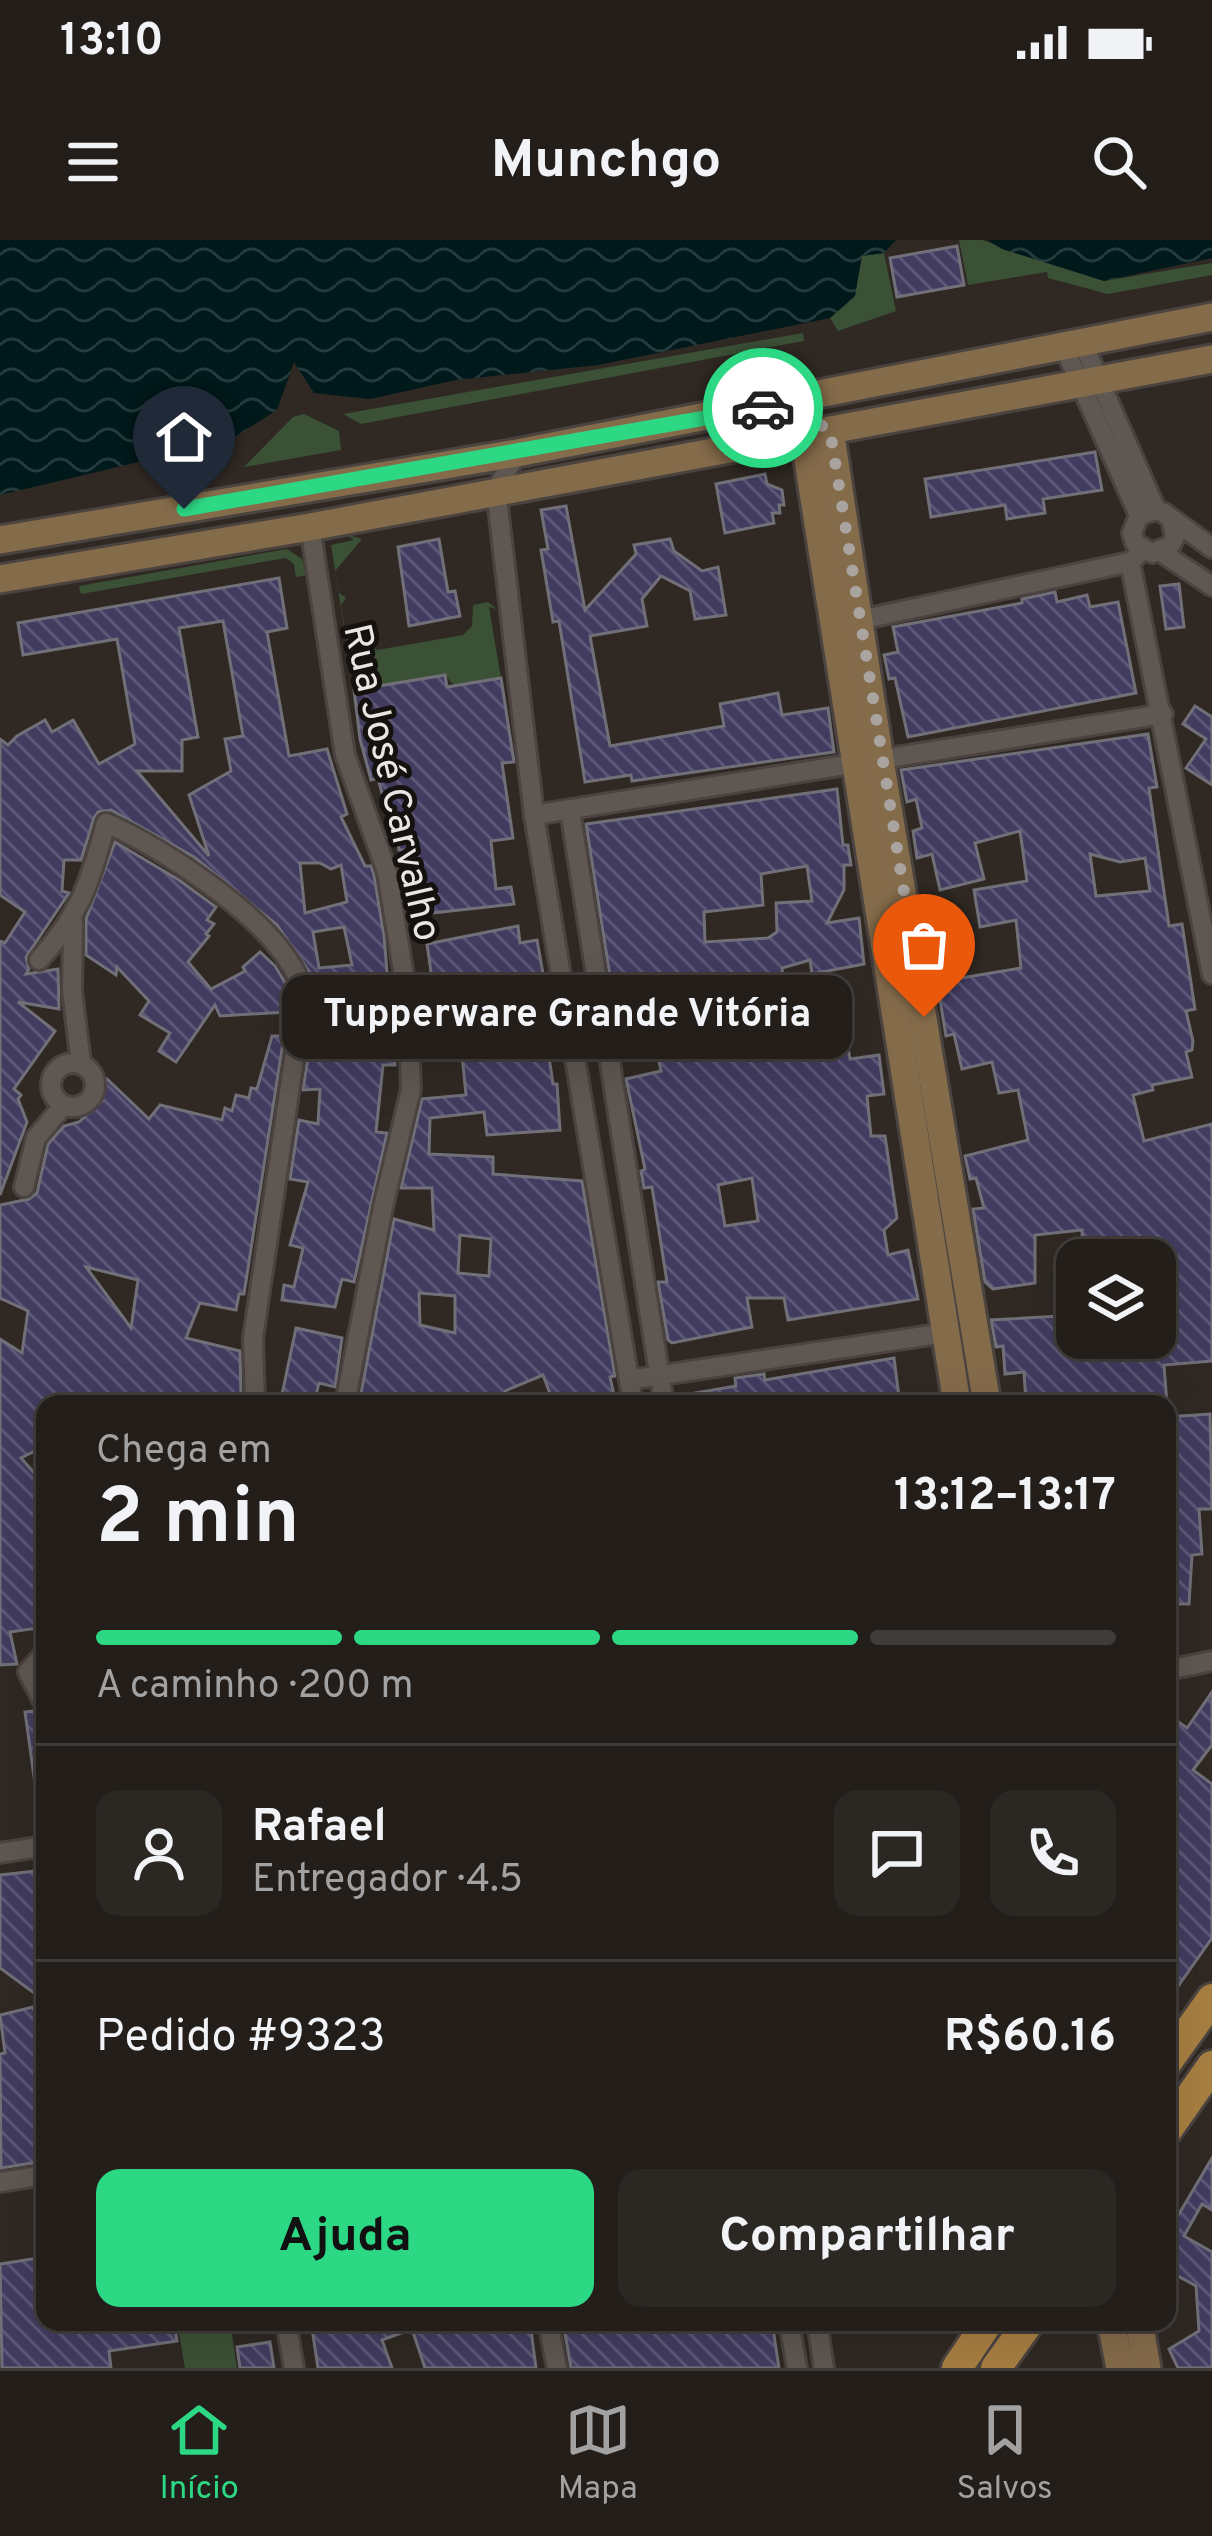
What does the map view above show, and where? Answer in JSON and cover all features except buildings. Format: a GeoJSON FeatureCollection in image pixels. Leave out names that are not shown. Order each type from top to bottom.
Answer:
{"type":"FeatureCollection","features":[{"type":"Feature","properties":{"kind":"main road"},"geometry":{"type":"LineString","coordinates":[[0,540],[517,453],[1212,317]]}},
{"type":"Feature","properties":{"kind":"main road"},"geometry":{"type":"LineString","coordinates":[[0,579],[310,527],[1212,359]]}},
{"type":"Feature","properties":{"kind":"main road"},"geometry":{"type":"LineString","coordinates":[[780,404],[817,433],[860,620],[868,762],[985,1395]]}},
{"type":"Feature","properties":{"kind":"main road"},"geometry":{"type":"LineString","coordinates":[[817,433],[868,762],[955,1395]]}},
{"type":"Feature","properties":{"kind":"main road"},"geometry":{"type":"LineString","coordinates":[[1176,2049],[1212,1999]]}},
{"type":"Feature","properties":{"kind":"main road"},"geometry":{"type":"LineString","coordinates":[[1176,2117],[1212,2066]]}},
{"type":"Feature","properties":{"kind":"main road"},"geometry":{"type":"LineString","coordinates":[[957,2368],[982,2331]]}},
{"type":"Feature","properties":{"kind":"main road"},"geometry":{"type":"LineString","coordinates":[[996,2368],[1023,2331]]}},
{"type":"Feature","properties":{"kind":"main road"},"geometry":{"type":"LineString","coordinates":[[1113,2331],[1120,2368]]}},
{"type":"Feature","properties":{"kind":"main road"},"geometry":{"type":"LineString","coordinates":[[1141,2331],[1147,2368]]}},
{"type":"Feature","properties":{"kind":"street"},"geometry":{"type":"LineString","coordinates":[[860,620],[1145,555],[1175,537],[1155,514],[1073,343]]}},
{"type":"Feature","properties":{"kind":"street"},"geometry":{"type":"LineString","coordinates":[[517,453],[496,490],[534,815],[632,1395]]}},
{"type":"Feature","properties":{"kind":"street"},"geometry":{"type":"LineString","coordinates":[[1155,514],[1212,548]]}},
{"type":"Feature","properties":{"kind":"street"},"geometry":{"type":"LineString","coordinates":[[1155,514],[1132,533],[1145,555],[1163,714],[1212,974]]}},
{"type":"Feature","properties":{"kind":"street","name":"Rua José Carvalho"},"geometry":{"type":"LineString","coordinates":[[310,527],[345,755],[387,872],[406,995],[411,1090],[382,1207],[347,1395]]}},
{"type":"Feature","properties":{"kind":"street"},"geometry":{"type":"LineString","coordinates":[[1145,555],[1212,586]]}},
{"type":"Feature","properties":{"kind":"street"},"geometry":{"type":"LineString","coordinates":[[534,815],[1163,714]]}},
{"type":"Feature","properties":{"kind":"street"},"geometry":{"type":"LineString","coordinates":[[570,809],[662,1395]]}},
{"type":"Feature","properties":{"kind":"street"},"geometry":{"type":"LineString","coordinates":[[39,960],[73,921],[106,823],[146,840],[249,919],[279,944],[300,982],[300,1018],[253,1338],[255,1395]]}},
{"type":"Feature","properties":{"kind":"street"},"geometry":{"type":"LineString","coordinates":[[73,921],[72,991],[81,1064],[94,1076],[96,1089],[89,1102],[76,1108],[63,1106],[50,1089],[53,1074],[65,1064],[81,1064]]}},
{"type":"Feature","properties":{"kind":"street"},"geometry":{"type":"LineString","coordinates":[[24,1187],[36,1138],[63,1106]]}},
{"type":"Feature","properties":{"kind":"street"},"geometry":{"type":"LineString","coordinates":[[629,1380],[945,1334]]}},
{"type":"Feature","properties":{"kind":"street"},"geometry":{"type":"LineString","coordinates":[[1176,1668],[1212,1660]]}},
{"type":"Feature","properties":{"kind":"street"},"geometry":{"type":"LineString","coordinates":[[0,1853],[36,1847]]}},
{"type":"Feature","properties":{"kind":"street"},"geometry":{"type":"LineString","coordinates":[[0,2182],[36,2176]]}},
{"type":"Feature","properties":{"kind":"street"},"geometry":{"type":"LineString","coordinates":[[288,2331],[295,2368]]}},
{"type":"Feature","properties":{"kind":"street"},"geometry":{"type":"LineString","coordinates":[[550,2331],[556,2368]]}},
{"type":"Feature","properties":{"kind":"street"},"geometry":{"type":"LineString","coordinates":[[791,2331],[797,2368]]}},
{"type":"Feature","properties":{"kind":"street"},"geometry":{"type":"LineString","coordinates":[[818,2331],[824,2368]]}},
{"type":"Feature","properties":{"kind":"green space"},"geometry":{"type":"Polygon","coordinates":[[[959,240],[982,240],[1104,281],[1212,263],[1212,275],[1108,294],[1048,278],[1047,272],[968,285],[959,240]]]}},
{"type":"Feature","properties":{"kind":"green space"},"geometry":{"type":"Polygon","coordinates":[[[884,253],[896,311],[838,331],[830,318],[855,296],[861,256],[884,253]]]}},
{"type":"Feature","properties":{"kind":"green space"},"geometry":{"type":"Polygon","coordinates":[[[803,333],[804,341],[361,424],[343,414],[803,333]]]}},
{"type":"Feature","properties":{"kind":"green space"},"geometry":{"type":"Polygon","coordinates":[[[304,414],[339,431],[341,450],[244,467],[293,417],[304,414]]]}},
{"type":"Feature","properties":{"kind":"green space"},"geometry":{"type":"Polygon","coordinates":[[[346,534],[362,539],[335,571],[331,545],[354,540],[346,534]]]}},
{"type":"Feature","properties":{"kind":"green space"},"geometry":{"type":"Polygon","coordinates":[[[287,549],[302,559],[306,575],[296,577],[294,564],[286,558],[81,594],[79,586],[287,549]]]}},
{"type":"Feature","properties":{"kind":"green space"},"geometry":{"type":"Polygon","coordinates":[[[339,592],[346,598],[341,605],[346,637],[377,650],[463,635],[472,626],[473,605],[488,602],[497,609],[489,607],[501,678],[454,685],[445,675],[354,690],[339,592]]]}},
{"type":"Feature","properties":{"kind":"green space"},"geometry":{"type":"Polygon","coordinates":[[[179,2331],[231,2331],[237,2368],[185,2368],[179,2331]]]}},
{"type":"Feature","properties":{"kind":"water"},"geometry":{"type":"Polygon","coordinates":[[[0,240],[896,240],[884,253],[862,256],[855,296],[830,318],[598,365],[456,380],[370,399],[314,393],[294,362],[277,410],[216,449],[151,459],[0,495],[0,240]]]}},
{"type":"Feature","properties":{"kind":"water"},"geometry":{"type":"Polygon","coordinates":[[[987,240],[1212,240],[1212,258],[1104,281],[987,240]]]}},
{"type":"Feature","properties":{"kind":"way so far"},"geometry":{"type":"LineString","coordinates":[[763,408],[780,404],[830,430],[924,1017]]}},
{"type":"Feature","properties":{"kind":"place","name":"Tupperware Grande Vitória"},"geometry":{"type":"Point","coordinates":[924,1017]}},
{"type":"Feature","properties":{"kind":"route"},"geometry":{"type":"LineString","coordinates":[[184,509],[763,408]]}}]}
